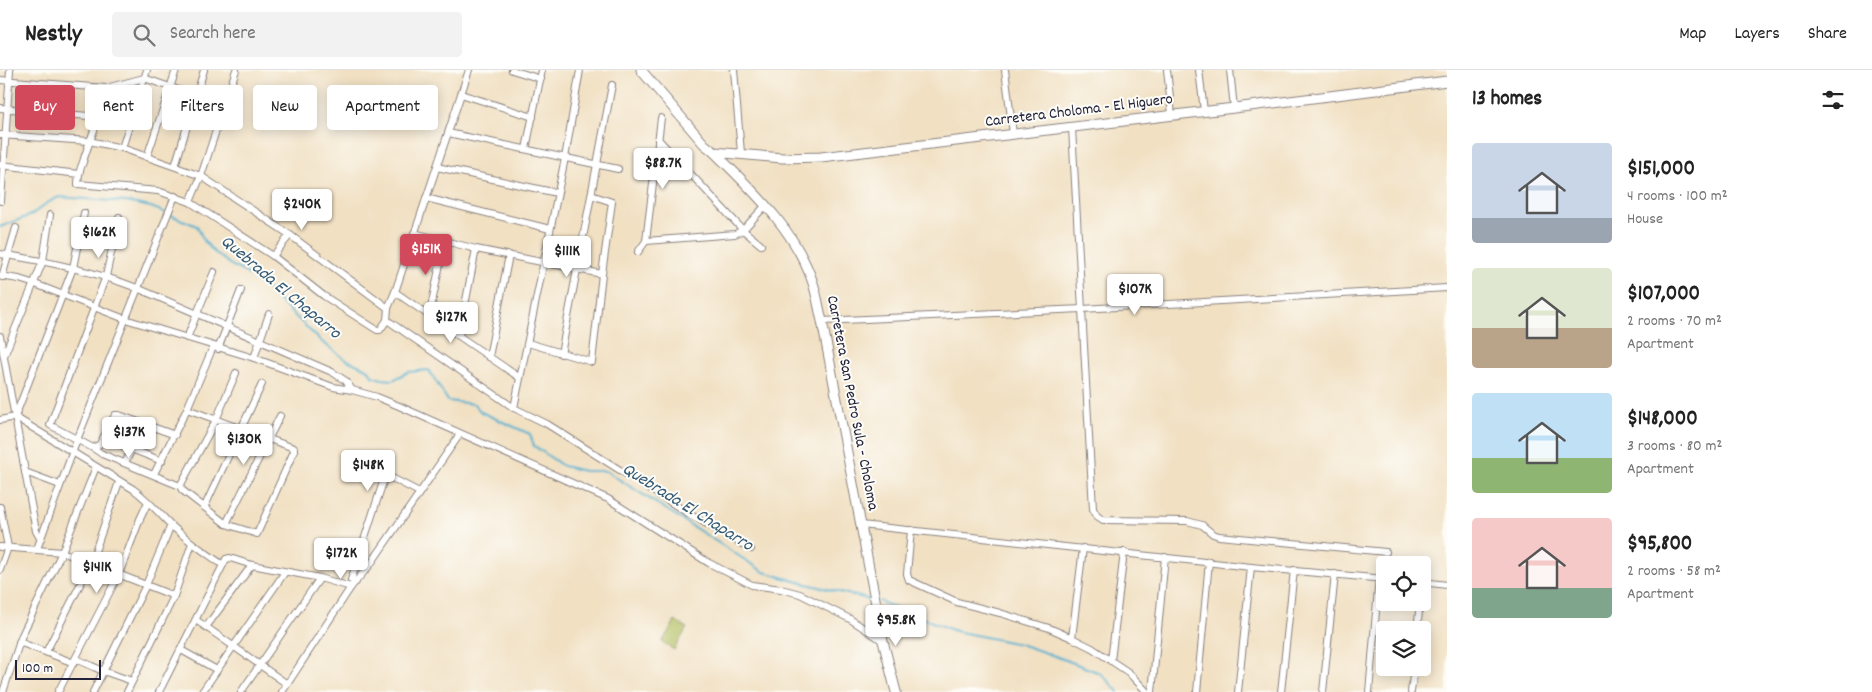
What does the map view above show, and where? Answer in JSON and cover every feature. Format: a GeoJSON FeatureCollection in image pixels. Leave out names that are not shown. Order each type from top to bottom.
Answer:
{"type":"FeatureCollection","features":[{"type":"Feature","properties":{"kind":"main road","name":"Carretera San Pedro Sula - Choloma"},"geometry":{"type":"LineString","coordinates":[[641,70],[704,144],[766,204],[782,223],[800,254],[813,283],[822,321],[876,607],[896,692]]}},
{"type":"Feature","properties":{"kind":"main road","name":"Carretera San Pedro Sula - Choloma"},"geometry":{"type":"LineString","coordinates":[[646,70],[708,141],[714,152]]}},
{"type":"Feature","properties":{"kind":"main road","name":"Carretera Choloma - El Higuero"},"geometry":{"type":"LineString","coordinates":[[714,152],[783,158],[821,157],[1447,81]]}},
{"type":"Feature","properties":{"kind":"street"},"geometry":{"type":"LineString","coordinates":[[1,201],[3,135],[8,108],[10,70]]}},
{"type":"Feature","properties":{"kind":"street"},"geometry":{"type":"LineString","coordinates":[[122,148],[147,70]]}},
{"type":"Feature","properties":{"kind":"street"},"geometry":{"type":"LineString","coordinates":[[171,85],[176,70]]}},
{"type":"Feature","properties":{"kind":"street"},"geometry":{"type":"LineString","coordinates":[[199,85],[204,70]]}},
{"type":"Feature","properties":{"kind":"street"},"geometry":{"type":"LineString","coordinates":[[231,85],[236,70]]}},
{"type":"Feature","properties":{"kind":"street"},"geometry":{"type":"LineString","coordinates":[[94,130],[79,174],[78,182],[81,186],[158,191],[190,202],[273,256],[324,296],[377,330],[382,328],[387,320],[388,308],[469,70]]}},
{"type":"Feature","properties":{"kind":"street"},"geometry":{"type":"LineString","coordinates":[[512,70],[541,79]]}},
{"type":"Feature","properties":{"kind":"street"},"geometry":{"type":"LineString","coordinates":[[526,149],[542,70]]}},
{"type":"Feature","properties":{"kind":"street"},"geometry":{"type":"LineString","coordinates":[[514,408],[565,158],[580,70]]}},
{"type":"Feature","properties":{"kind":"street"},"geometry":{"type":"LineString","coordinates":[[734,70],[741,153]]}},
{"type":"Feature","properties":{"kind":"street"},"geometry":{"type":"LineString","coordinates":[[1005,70],[1013,134]]}},
{"type":"Feature","properties":{"kind":"street"},"geometry":{"type":"LineString","coordinates":[[1167,70],[1172,115]]}},
{"type":"Feature","properties":{"kind":"street"},"geometry":{"type":"LineString","coordinates":[[1199,70],[1204,111]]}},
{"type":"Feature","properties":{"kind":"street"},"geometry":{"type":"LineString","coordinates":[[1230,70],[1234,108]]}},
{"type":"Feature","properties":{"kind":"street"},"geometry":{"type":"LineString","coordinates":[[117,85],[144,78],[164,85]]}},
{"type":"Feature","properties":{"kind":"street"},"geometry":{"type":"LineString","coordinates":[[0,80],[85,86]]}},
{"type":"Feature","properties":{"kind":"street"},"geometry":{"type":"LineString","coordinates":[[561,354],[612,85]]}},
{"type":"Feature","properties":{"kind":"street"},"geometry":{"type":"LineString","coordinates":[[461,94],[533,117]]}},
{"type":"Feature","properties":{"kind":"street"},"geometry":{"type":"LineString","coordinates":[[0,108],[85,116]]}},
{"type":"Feature","properties":{"kind":"street"},"geometry":{"type":"LineString","coordinates":[[147,157],[162,111]]}},
{"type":"Feature","properties":{"kind":"street"},"geometry":{"type":"LineString","coordinates":[[638,252],[646,240],[661,118]]}},
{"type":"Feature","properties":{"kind":"street"},"geometry":{"type":"LineString","coordinates":[[1072,128],[1093,509],[1097,516],[1103,520],[1187,521],[1202,525],[1213,534],[1219,536],[1386,552]]}},
{"type":"Feature","properties":{"kind":"street"},"geometry":{"type":"LineString","coordinates":[[175,166],[185,130]]}},
{"type":"Feature","properties":{"kind":"street"},"geometry":{"type":"LineString","coordinates":[[190,202],[217,130]]}},
{"type":"Feature","properties":{"kind":"street"},"geometry":{"type":"LineString","coordinates":[[448,133],[618,169]]}},
{"type":"Feature","properties":{"kind":"street"},"geometry":{"type":"LineString","coordinates":[[3,135],[89,141],[122,148],[201,176],[290,235],[388,308]]}},
{"type":"Feature","properties":{"kind":"street"},"geometry":{"type":"LineString","coordinates":[[658,139],[743,230],[761,245]]}},
{"type":"Feature","properties":{"kind":"street"},"geometry":{"type":"LineString","coordinates":[[2,165],[79,174]]}},
{"type":"Feature","properties":{"kind":"street"},"geometry":{"type":"LineString","coordinates":[[437,167],[557,194]]}},
{"type":"Feature","properties":{"kind":"street"},"geometry":{"type":"LineString","coordinates":[[528,343],[592,362],[612,202],[591,195]]}},
{"type":"Feature","properties":{"kind":"street"},"geometry":{"type":"LineString","coordinates":[[37,549],[72,452],[175,196]]}},
{"type":"Feature","properties":{"kind":"street"},"geometry":{"type":"LineString","coordinates":[[426,198],[550,229]]}},
{"type":"Feature","properties":{"kind":"street"},"geometry":{"type":"LineString","coordinates":[[646,240],[735,234],[743,230],[766,204]]}},
{"type":"Feature","properties":{"kind":"street"},"geometry":{"type":"LineString","coordinates":[[15,417],[73,268],[84,213]]}},
{"type":"Feature","properties":{"kind":"street"},"geometry":{"type":"LineString","coordinates":[[3,358],[43,261],[50,215]]}},
{"type":"Feature","properties":{"kind":"street"},"geometry":{"type":"LineString","coordinates":[[120,217],[106,276],[50,425],[102,454],[180,486],[182,490],[226,524],[257,534],[294,451],[291,447],[187,409]]}},
{"type":"Feature","properties":{"kind":"street"},"geometry":{"type":"LineString","coordinates":[[16,228],[1,276],[35,284],[124,319],[215,348],[254,358],[333,387],[377,397],[608,499],[709,563],[752,585],[800,594],[850,619],[883,641]]}},
{"type":"Feature","properties":{"kind":"street"},"geometry":{"type":"LineString","coordinates":[[414,233],[476,249],[602,274]]}},
{"type":"Feature","properties":{"kind":"street"},"geometry":{"type":"LineString","coordinates":[[273,256],[290,235]]}},
{"type":"Feature","properties":{"kind":"street"},"geometry":{"type":"LineString","coordinates":[[429,317],[445,240]]}},
{"type":"Feature","properties":{"kind":"street"},"geometry":{"type":"LineString","coordinates":[[459,336],[476,249]]}},
{"type":"Feature","properties":{"kind":"street"},"geometry":{"type":"LineString","coordinates":[[0,254],[43,261],[106,276],[332,372],[346,381],[352,390]]}},
{"type":"Feature","properties":{"kind":"street"},"geometry":{"type":"LineString","coordinates":[[489,357],[509,255]]}},
{"type":"Feature","properties":{"kind":"street"},"geometry":{"type":"LineString","coordinates":[[187,338],[214,272]]}},
{"type":"Feature","properties":{"kind":"street"},"geometry":{"type":"LineString","coordinates":[[822,321],[1082,309],[1447,288]]}},
{"type":"Feature","properties":{"kind":"street"},"geometry":{"type":"LineString","coordinates":[[154,474],[227,327],[241,290]]}},
{"type":"Feature","properties":{"kind":"street"},"geometry":{"type":"LineString","coordinates":[[395,292],[520,378]]}},
{"type":"Feature","properties":{"kind":"street"},"geometry":{"type":"LineString","coordinates":[[254,358],[269,314]]}},
{"type":"Feature","properties":{"kind":"street"},"geometry":{"type":"LineString","coordinates":[[387,320],[514,408],[548,424],[691,515],[752,549]]}},
{"type":"Feature","properties":{"kind":"street"},"geometry":{"type":"LineString","coordinates":[[0,336],[24,472],[36,531],[40,538]]}},
{"type":"Feature","properties":{"kind":"street"},"geometry":{"type":"LineString","coordinates":[[180,486],[216,420],[236,373]]}},
{"type":"Feature","properties":{"kind":"street"},"geometry":{"type":"LineString","coordinates":[[205,506],[262,384]]}},
{"type":"Feature","properties":{"kind":"street"},"geometry":{"type":"LineString","coordinates":[[93,448],[100,444],[115,415],[175,435]]}},
{"type":"Feature","properties":{"kind":"street"},"geometry":{"type":"LineString","coordinates":[[226,524],[280,416]]}},
{"type":"Feature","properties":{"kind":"street"},"geometry":{"type":"LineString","coordinates":[[0,420],[15,417],[133,489],[170,525],[223,565]]}},
{"type":"Feature","properties":{"kind":"street"},"geometry":{"type":"LineString","coordinates":[[124,463],[144,426]]}},
{"type":"Feature","properties":{"kind":"street"},"geometry":{"type":"LineString","coordinates":[[282,692],[460,434]]}},
{"type":"Feature","properties":{"kind":"street"},"geometry":{"type":"LineString","coordinates":[[103,438],[162,461]]}},
{"type":"Feature","properties":{"kind":"street"},"geometry":{"type":"LineString","coordinates":[[5,691],[19,642],[62,552],[96,467]]}},
{"type":"Feature","properties":{"kind":"street"},"geometry":{"type":"LineString","coordinates":[[24,472],[60,485]]}},
{"type":"Feature","properties":{"kind":"street"},"geometry":{"type":"LineString","coordinates":[[354,585],[351,580],[383,482],[386,479],[392,478],[420,492]]}},
{"type":"Feature","properties":{"kind":"street"},"geometry":{"type":"LineString","coordinates":[[46,652],[91,563],[119,482]]}},
{"type":"Feature","properties":{"kind":"street"},"geometry":{"type":"LineString","coordinates":[[58,692],[119,574],[148,502]]}},
{"type":"Feature","properties":{"kind":"street"},"geometry":{"type":"LineString","coordinates":[[0,507],[8,547],[0,570]]}},
{"type":"Feature","properties":{"kind":"street"},"geometry":{"type":"LineString","coordinates":[[93,692],[146,586],[170,525]]}},
{"type":"Feature","properties":{"kind":"street"},"geometry":{"type":"LineString","coordinates":[[861,525],[1251,567],[1376,577]]}},
{"type":"Feature","properties":{"kind":"street"},"geometry":{"type":"LineString","coordinates":[[911,530],[907,574],[909,580],[957,602],[1049,628],[1072,638],[1092,648],[1128,672],[1147,692]]}},
{"type":"Feature","properties":{"kind":"street"},"geometry":{"type":"LineString","coordinates":[[127,692],[174,596],[192,543]]}},
{"type":"Feature","properties":{"kind":"street"},"geometry":{"type":"LineString","coordinates":[[0,546],[62,552],[174,596]]}},
{"type":"Feature","properties":{"kind":"street"},"geometry":{"type":"LineString","coordinates":[[1072,638],[1083,548]]}},
{"type":"Feature","properties":{"kind":"street"},"geometry":{"type":"LineString","coordinates":[[1111,661],[1124,552]]}},
{"type":"Feature","properties":{"kind":"street"},"geometry":{"type":"LineString","coordinates":[[1152,692],[1165,557]]}},
{"type":"Feature","properties":{"kind":"street"},"geometry":{"type":"LineString","coordinates":[[159,692],[226,559],[230,558],[252,565],[354,585]]}},
{"type":"Feature","properties":{"kind":"street"},"geometry":{"type":"LineString","coordinates":[[1197,692],[1209,562]]}},
{"type":"Feature","properties":{"kind":"street"},"geometry":{"type":"LineString","coordinates":[[206,626],[252,565]]}},
{"type":"Feature","properties":{"kind":"street"},"geometry":{"type":"LineString","coordinates":[[1238,692],[1251,567]]}},
{"type":"Feature","properties":{"kind":"street"},"geometry":{"type":"LineString","coordinates":[[1281,692],[1294,570]]}},
{"type":"Feature","properties":{"kind":"street"},"geometry":{"type":"LineString","coordinates":[[202,692],[285,572]]}},
{"type":"Feature","properties":{"kind":"street"},"geometry":{"type":"LineString","coordinates":[[1324,692],[1335,574]]}},
{"type":"Feature","properties":{"kind":"street"},"geometry":{"type":"LineString","coordinates":[[241,692],[320,578]]}},
{"type":"Feature","properties":{"kind":"street"},"geometry":{"type":"LineString","coordinates":[[1431,583],[1447,585]]}},
{"type":"Feature","properties":{"kind":"street"},"geometry":{"type":"LineString","coordinates":[[1368,692],[1378,611]]}},
{"type":"Feature","properties":{"kind":"street"},"geometry":{"type":"LineString","coordinates":[[196,620],[287,684]]}},
{"type":"Feature","properties":{"kind":"street"},"geometry":{"type":"LineString","coordinates":[[19,642],[132,681]]}},
{"type":"Feature","properties":{"kind":"street"},"geometry":{"type":"LineString","coordinates":[[181,650],[217,670]]}},
{"type":"Feature","properties":{"kind":"street"},"geometry":{"type":"LineString","coordinates":[[1411,692],[1413,676]]}},
{"type":"Feature","properties":{"kind":"green space"},"geometry":{"type":"Polygon","coordinates":[[[675,621],[687,628],[674,650],[662,642],[675,621]]]}},
{"type":"Feature","properties":{"kind":"waterway","name":"Quebrada El Chaparro"},"geometry":{"type":"LineString","coordinates":[[0,227],[31,215],[59,197],[126,202],[151,207],[166,213]]}},
{"type":"Feature","properties":{"kind":"waterway","name":"Quebrada El Chaparro"},"geometry":{"type":"LineString","coordinates":[[170,215],[197,226],[204,241],[214,252],[267,289],[322,342],[345,359],[369,370],[372,376],[393,380],[408,372],[429,370],[448,401],[474,404],[481,412],[530,434],[534,446],[563,466],[584,471],[606,471],[764,572],[872,600]]}},
{"type":"Feature","properties":{"kind":"waterway","name":"Quebrada El Chaparro"},"geometry":{"type":"LineString","coordinates":[[879,601],[955,631],[1020,644],[1100,673],[1119,692]]}}]}
